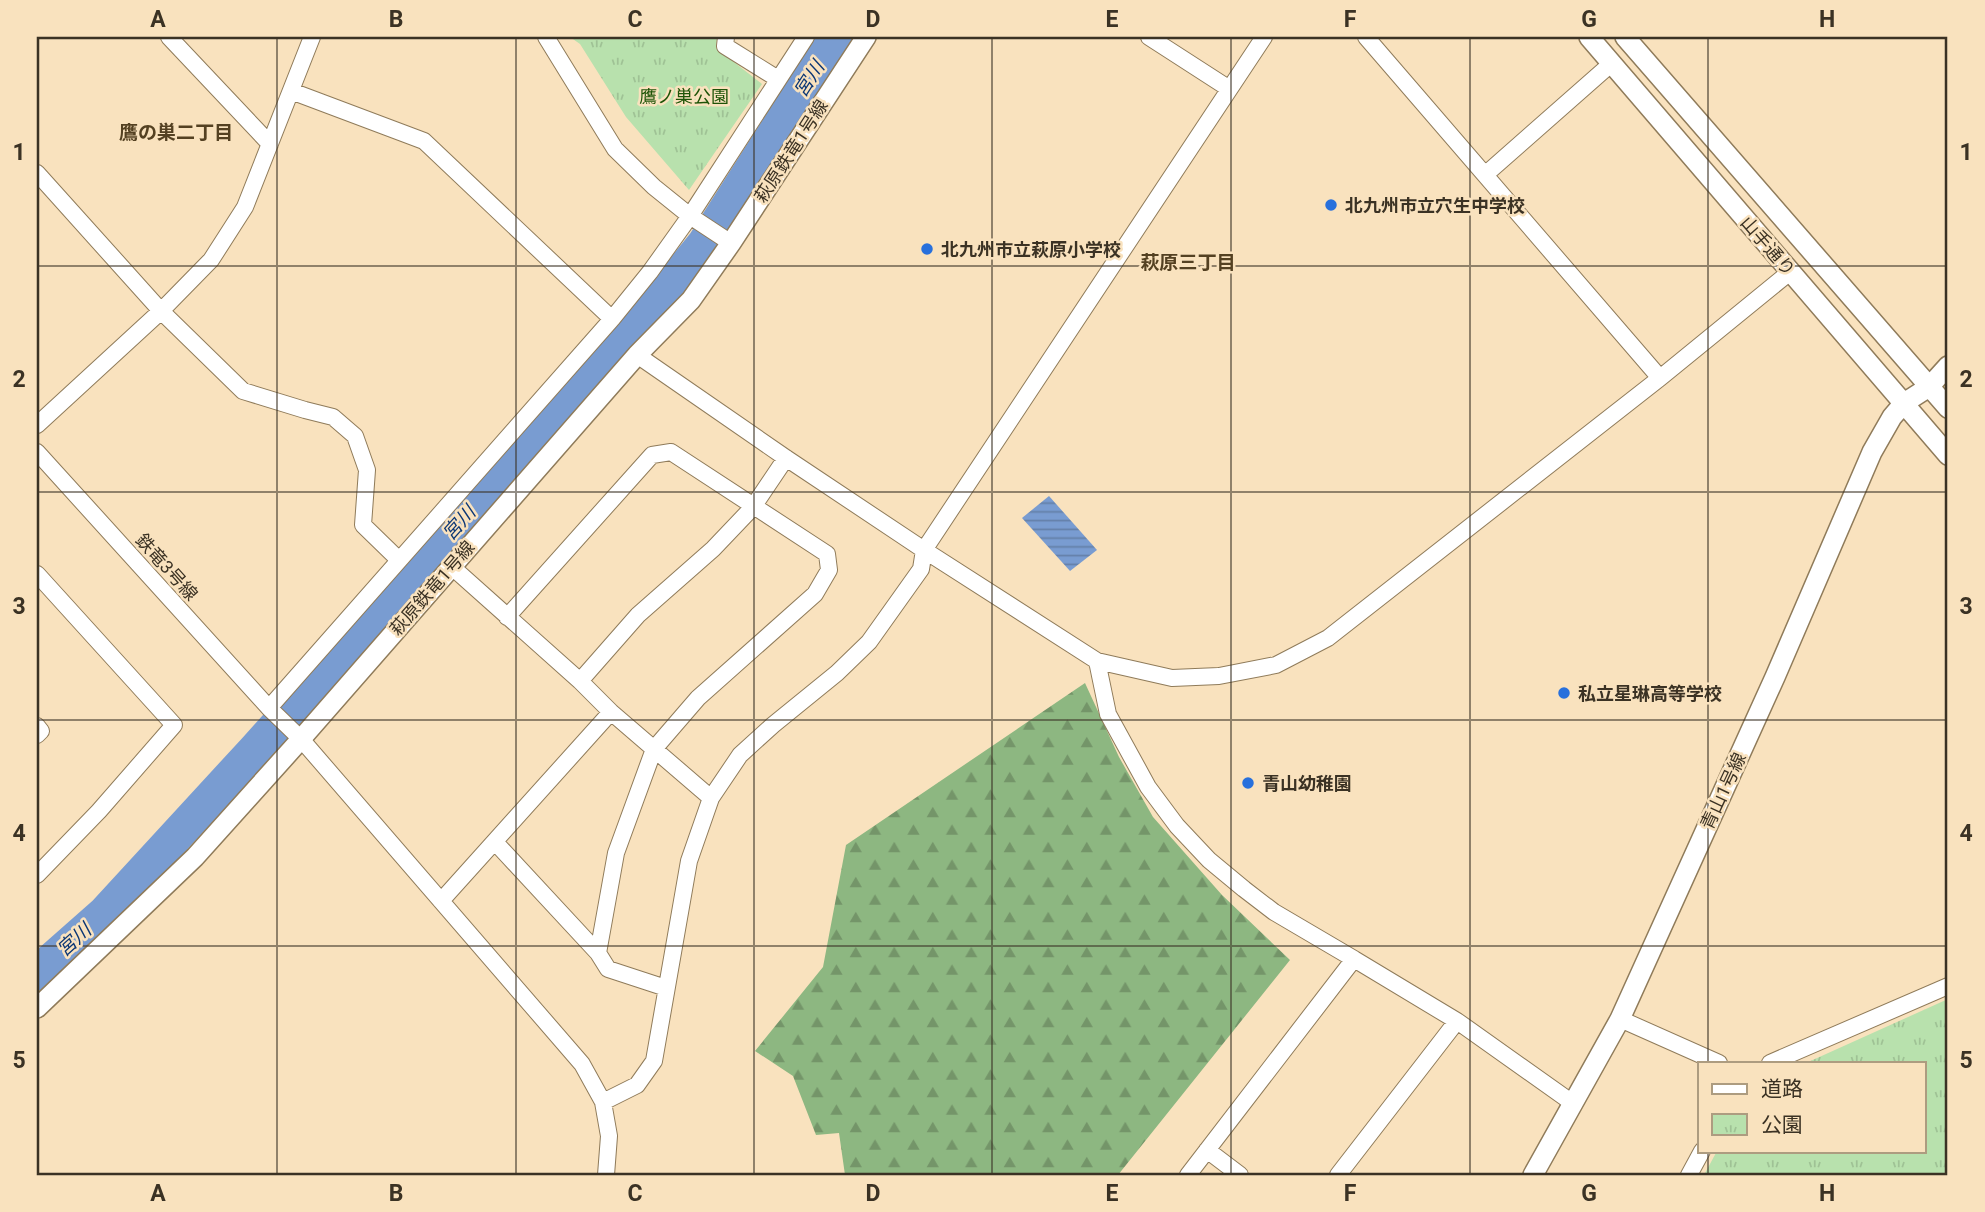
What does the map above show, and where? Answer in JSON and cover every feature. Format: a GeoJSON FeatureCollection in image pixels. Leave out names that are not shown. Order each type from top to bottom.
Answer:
{"type":"FeatureCollection","features":[{"type":"Feature","properties":{"kind":"street"},"geometry":{"type":"LineString","coordinates":[[169,37],[270,145]]}},
{"type":"Feature","properties":{"kind":"street"},"geometry":{"type":"LineString","coordinates":[[37,425],[161,311],[211,260],[245,207],[312,37]]}},
{"type":"Feature","properties":{"kind":"street"},"geometry":{"type":"LineString","coordinates":[[546,37],[615,149],[654,187],[718,235]]}},
{"type":"Feature","properties":{"kind":"street"},"geometry":{"type":"LineString","coordinates":[[726,37],[725,46],[778,79]]}},
{"type":"Feature","properties":{"kind":"street"},"geometry":{"type":"LineString","coordinates":[[269,708],[612,319],[650,272],[690,216],[806,37]]}},
{"type":"Feature","properties":{"kind":"street","name":"萩原鉄竜1号線"},"geometry":{"type":"LineString","coordinates":[[37,1008],[195,857],[302,739],[637,355],[691,300],[718,235],[866,37]]}},
{"type":"Feature","properties":{"kind":"street"},"geometry":{"type":"LineString","coordinates":[[1149,37],[1228,88]]}},
{"type":"Feature","properties":{"kind":"street"},"geometry":{"type":"LineString","coordinates":[[603,1102],[636,1085],[654,1061],[689,861],[711,798],[740,755],[837,673],[869,642],[921,569],[924,550],[1264,37]]}},
{"type":"Feature","properties":{"kind":"street"},"geometry":{"type":"LineString","coordinates":[[1366,37],[1660,378]]}},
{"type":"Feature","properties":{"kind":"street","name":"山手通り"},"geometry":{"type":"LineString","coordinates":[[1588,37],[1948,455]]}},
{"type":"Feature","properties":{"kind":"street"},"geometry":{"type":"LineString","coordinates":[[1486,174],[1635,41]]}},
{"type":"Feature","properties":{"kind":"street","name":"山手通り"},"geometry":{"type":"LineString","coordinates":[[1635,41],[1948,408]]}},
{"type":"Feature","properties":{"kind":"street"},"geometry":{"type":"LineString","coordinates":[[291,91],[424,141],[612,319]]}},
{"type":"Feature","properties":{"kind":"street"},"geometry":{"type":"LineString","coordinates":[[37,173],[161,311],[243,391],[332,416],[355,436],[367,470],[363,524],[399,560]]}},
{"type":"Feature","properties":{"kind":"street"},"geometry":{"type":"LineString","coordinates":[[637,355],[924,550],[1097,661],[1172,678],[1219,676],[1276,666],[1328,638],[1660,378],[1790,272]]}},
{"type":"Feature","properties":{"kind":"street","name":"青山1号線"},"geometry":{"type":"LineString","coordinates":[[1533,1175],[1620,1019],[1775,677],[1872,452],[1892,417],[1948,366]]}},
{"type":"Feature","properties":{"kind":"street","name":"鉄竜3号線"},"geometry":{"type":"LineString","coordinates":[[37,452],[269,708],[302,739],[582,1064],[603,1102],[609,1136],[606,1175]]}},
{"type":"Feature","properties":{"kind":"street"},"geometry":{"type":"LineString","coordinates":[[507,617],[652,455],[671,452],[827,554],[829,570],[814,594],[698,698],[654,750],[617,853],[598,953]]}},
{"type":"Feature","properties":{"kind":"street"},"geometry":{"type":"LineString","coordinates":[[580,681],[638,615],[713,549],[753,507],[786,458]]}},
{"type":"Feature","properties":{"kind":"street"},"geometry":{"type":"LineString","coordinates":[[451,566],[611,712],[711,798]]}},
{"type":"Feature","properties":{"kind":"street"},"geometry":{"type":"LineString","coordinates":[[37,574],[174,725],[99,811],[37,875]]}},
{"type":"Feature","properties":{"kind":"street"},"geometry":{"type":"LineString","coordinates":[[1097,661],[1108,714],[1126,749],[1148,787],[1177,826],[1209,860],[1275,912],[1458,1021],[1574,1104]]}},
{"type":"Feature","properties":{"kind":"street"},"geometry":{"type":"LineString","coordinates":[[440,901],[611,712]]}},
{"type":"Feature","properties":{"kind":"street"},"geometry":{"type":"LineString","coordinates":[[37,726],[41,731],[37,735]]}},
{"type":"Feature","properties":{"kind":"street"},"geometry":{"type":"LineString","coordinates":[[495,842],[598,953],[608,969],[666,988]]}},
{"type":"Feature","properties":{"kind":"street"},"geometry":{"type":"LineString","coordinates":[[1188,1175],[1354,959]]}},
{"type":"Feature","properties":{"kind":"street"},"geometry":{"type":"LineString","coordinates":[[1772,1062],[1948,986]]}},
{"type":"Feature","properties":{"kind":"street"},"geometry":{"type":"LineString","coordinates":[[1620,1019],[1717,1062]]}},
{"type":"Feature","properties":{"kind":"street"},"geometry":{"type":"LineString","coordinates":[[1338,1175],[1458,1021]]}},
{"type":"Feature","properties":{"kind":"street"},"geometry":{"type":"LineString","coordinates":[[1207,1150],[1240,1175]]}},
{"type":"Feature","properties":{"kind":"street"},"geometry":{"type":"LineString","coordinates":[[1689,1175],[1701,1152]]}},
{"type":"Feature","properties":{"kind":"green space","name":"鷹ノ巣公園"},"geometry":{"type":"Polygon","coordinates":[[[570,37],[717,37],[716,48],[762,84],[689,190],[626,117],[580,44],[570,37]]]}},
{"type":"Feature","properties":{"kind":"green space"},"geometry":{"type":"Polygon","coordinates":[[[1085,683],[1119,757],[1153,817],[1222,895],[1290,960],[1118,1175],[845,1175],[839,1133],[816,1135],[793,1076],[755,1051],[823,967],[846,845],[1085,683]]]}},
{"type":"Feature","properties":{"kind":"green space"},"geometry":{"type":"Polygon","coordinates":[[[1948,999],[1948,1175],[1704,1175],[1716,1152],[1926,1152],[1926,1062],[1808,1062],[1948,999]]]}},
{"type":"Feature","properties":{"kind":"water"},"geometry":{"type":"Polygon","coordinates":[[[1049,496],[1097,550],[1070,571],[1022,518],[1049,496]]]}},
{"type":"Feature","properties":{"kind":"waterway","name":"宮川"},"geometry":{"type":"LineString","coordinates":[[37,973],[105,913],[639,324],[705,243],[836,37]]}},
{"type":"Feature","properties":{"kind":"place","name":"北九州市立穴生中学校"},"geometry":{"type":"Point","coordinates":[1331,205]}},
{"type":"Feature","properties":{"kind":"place","name":"北九州市立萩原小学校"},"geometry":{"type":"Point","coordinates":[927,249]}},
{"type":"Feature","properties":{"kind":"place","name":"私立星琳高等学校"},"geometry":{"type":"Point","coordinates":[1564,693]}},
{"type":"Feature","properties":{"kind":"place","name":"青山幼稚園"},"geometry":{"type":"Point","coordinates":[1248,783]}},
{"type":"Feature","properties":{"kind":"district","name":"鷹の巣二丁目"},"geometry":{"type":"Point","coordinates":[176,132]}},
{"type":"Feature","properties":{"kind":"district","name":"萩原三丁目"},"geometry":{"type":"Point","coordinates":[1188,262]}}]}
